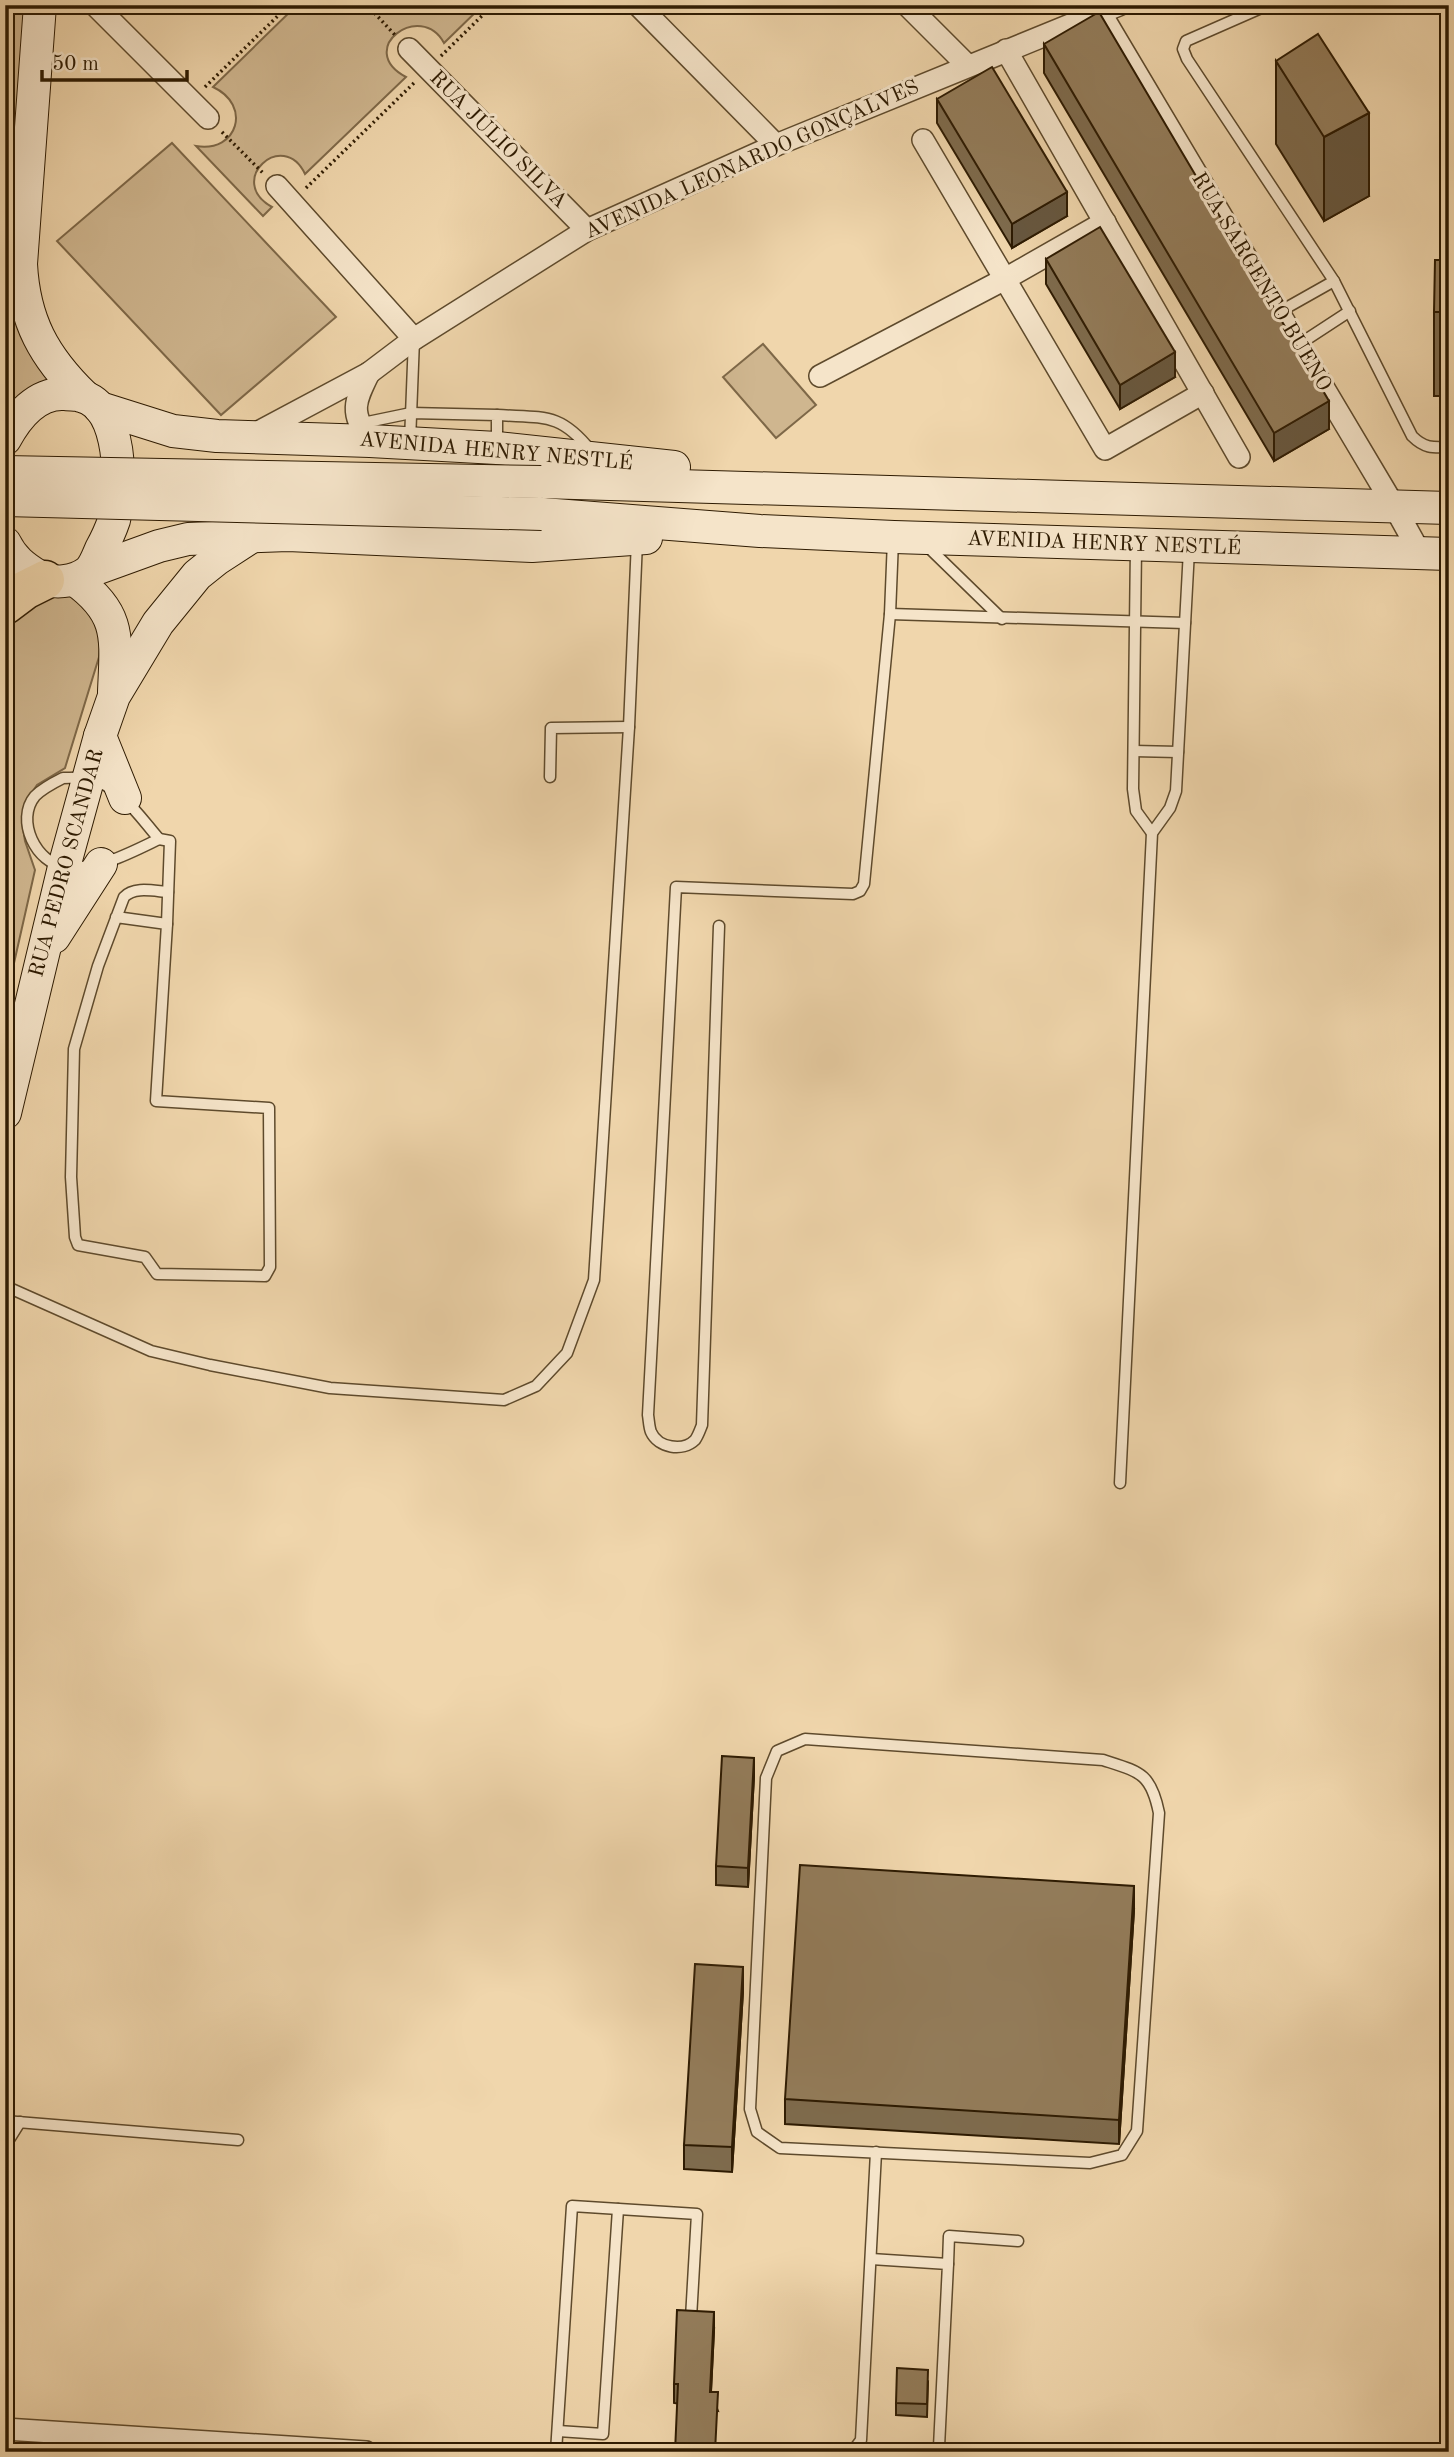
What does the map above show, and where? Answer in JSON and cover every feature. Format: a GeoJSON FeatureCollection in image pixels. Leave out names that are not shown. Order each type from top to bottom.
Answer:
{"type":"FeatureCollection","features":[{"type":"Feature","properties":{"kind":"highway"},"geometry":{"type":"LineString","coordinates":[[5,605],[25,590],[70,577]]}},
{"type":"Feature","properties":{"kind":"street"},"geometry":{"type":"LineString","coordinates":[[40,5],[21,264],[23,292],[44,349],[63,376],[92,402],[114,432],[118,455],[114,519],[70,577]]}},
{"type":"Feature","properties":{"kind":"street"},"geometry":{"type":"LineString","coordinates":[[95,5],[208,118]]}},
{"type":"Feature","properties":{"kind":"street"},"geometry":{"type":"LineString","coordinates":[[638,5],[776,145]]}},
{"type":"Feature","properties":{"kind":"street"},"geometry":{"type":"LineString","coordinates":[[908,5],[968,66]]}},
{"type":"Feature","properties":{"kind":"street","name":"AVENIDA LEONARDO GONÇALVES"},"geometry":{"type":"LineString","coordinates":[[250,437],[369,373],[414,339],[587,230],[776,145],[1110,9]]}},
{"type":"Feature","properties":{"kind":"street","name":"RUA SARGENTO BUENO"},"geometry":{"type":"LineString","coordinates":[[1110,9],[1298,345],[1394,506],[1434,554]]}},
{"type":"Feature","properties":{"kind":"street","name":"RUA JÚLIO SILVA"},"geometry":{"type":"LineString","coordinates":[[409,49],[587,230]]}},
{"type":"Feature","properties":{"kind":"street"},"geometry":{"type":"LineString","coordinates":[[1006,50],[1239,457]]}},
{"type":"Feature","properties":{"kind":"street"},"geometry":{"type":"LineString","coordinates":[[923,140],[1105,449],[1203,393]]}},
{"type":"Feature","properties":{"kind":"street"},"geometry":{"type":"LineString","coordinates":[[284,194],[414,339]]}},
{"type":"Feature","properties":{"kind":"street"},"geometry":{"type":"LineString","coordinates":[[820,376],[1005,279],[1105,222]]}},
{"type":"Feature","properties":{"kind":"street"},"geometry":{"type":"LineString","coordinates":[[364,432],[355,409],[369,373]]}},
{"type":"Feature","properties":{"kind":"street"},"geometry":{"type":"LineString","coordinates":[[5,439],[16,419],[33,404],[60,394],[92,402]]}},
{"type":"Feature","properties":{"kind":"street","name":"AVENIDA HENRY NESTLÉ"},"geometry":{"type":"LineString","coordinates":[[92,402],[173,431],[250,437],[364,432],[410,443],[597,458],[895,492]]}},
{"type":"Feature","properties":{"kind":"street","name":"AVENIDA HENRY NESTLÉ"},"geometry":{"type":"LineString","coordinates":[[5,472],[541,482],[1449,508]]}},
{"type":"Feature","properties":{"kind":"street","name":"AVENIDA HENRY NESTLÉ"},"geometry":{"type":"LineString","coordinates":[[5,500],[542,514],[760,531],[906,538],[1434,554]]}},
{"type":"Feature","properties":{"kind":"street","name":"AVENIDA HENRY NESTLÉ"},"geometry":{"type":"LineString","coordinates":[[70,577],[146,550],[188,539],[288,535],[532,546],[760,531]]}},
{"type":"Feature","properties":{"kind":"street","name":"RUA PEDRO SCANDAR"},"geometry":{"type":"LineString","coordinates":[[5,1113],[64,867],[100,736],[114,696],[158,623],[197,575],[252,536]]}},
{"type":"Feature","properties":{"kind":"street","name":"RUA PEDRO SCANDAR"},"geometry":{"type":"LineString","coordinates":[[5,543],[23,567],[70,577],[96,595],[112,618],[116,646],[114,696]]}},
{"type":"Feature","properties":{"kind":"street"},"geometry":{"type":"LineString","coordinates":[[100,736],[125,798]]}},
{"type":"Feature","properties":{"kind":"street"},"geometry":{"type":"LineString","coordinates":[[40,959],[101,864]]}},
{"type":"Feature","properties":{"kind":"street"},"geometry":{"type":"LineString","coordinates":[[5,2428],[366,2452]]}},
{"type":"Feature","properties":{"kind":"lane"},"geometry":{"type":"LineString","coordinates":[[1268,5],[1185,41],[1183,49],[1187,59],[1334,281],[1412,436],[1421,445],[1430,448],[1449,447]]}},
{"type":"Feature","properties":{"kind":"lane"},"geometry":{"type":"LineString","coordinates":[[1279,312],[1334,281]]}},
{"type":"Feature","properties":{"kind":"lane"},"geometry":{"type":"LineString","coordinates":[[1298,345],[1350,311]]}},
{"type":"Feature","properties":{"kind":"lane"},"geometry":{"type":"LineString","coordinates":[[410,443],[414,339]]}},
{"type":"Feature","properties":{"kind":"lane"},"geometry":{"type":"LineString","coordinates":[[364,432],[411,412],[547,418],[565,424],[578,433],[597,458]]}},
{"type":"Feature","properties":{"kind":"lane"},"geometry":{"type":"LineString","coordinates":[[497,415],[497,448]]}},
{"type":"Feature","properties":{"kind":"lane"},"geometry":{"type":"LineString","coordinates":[[5,1286],[151,1351],[317,1385],[504,1400],[536,1386],[567,1353],[594,1280],[629,727],[637,538]]}},
{"type":"Feature","properties":{"kind":"lane"},"geometry":{"type":"LineString","coordinates":[[719,926],[702,1425],[696,1439],[685,1446],[671,1447],[656,1440],[651,1432],[648,1415],[676,887],[853,894],[860,891],[867,874],[890,614],[906,538],[1002,619]]}},
{"type":"Feature","properties":{"kind":"lane"},"geometry":{"type":"LineString","coordinates":[[1136,546],[1133,789],[1136,811],[1152,833]]}},
{"type":"Feature","properties":{"kind":"lane"},"geometry":{"type":"LineString","coordinates":[[1120,1483],[1152,833],[1170,808],[1176,791],[1189,547]]}},
{"type":"Feature","properties":{"kind":"lane"},"geometry":{"type":"LineString","coordinates":[[890,614],[1185,622]]}},
{"type":"Feature","properties":{"kind":"lane"},"geometry":{"type":"LineString","coordinates":[[550,777],[551,728],[629,727]]}},
{"type":"Feature","properties":{"kind":"lane"},"geometry":{"type":"LineString","coordinates":[[1134,751],[1178,752]]}},
{"type":"Feature","properties":{"kind":"lane"},"geometry":{"type":"LineString","coordinates":[[159,839],[125,798],[104,784],[88,778],[63,778],[35,796],[28,809],[26,824],[32,841],[48,861],[64,867],[101,864],[159,839],[170,841],[167,925],[156,1101],[269,1108],[270,1267],[265,1276],[157,1274],[145,1257],[78,1245],[75,1237],[71,1177],[74,1049],[98,967],[128,892],[168,892]]}},
{"type":"Feature","properties":{"kind":"lane"},"geometry":{"type":"LineString","coordinates":[[117,917],[167,925]]}},
{"type":"Feature","properties":{"kind":"lane"},"geometry":{"type":"LineString","coordinates":[[805,1739],[1104,1760],[1137,1771],[1154,1790],[1158,1813],[1137,2132],[1122,2155],[1090,2163],[876,2152],[780,2148],[757,2132],[750,2109],[766,1778],[777,1751],[805,1739]]}},
{"type":"Feature","properties":{"kind":"lane"},"geometry":{"type":"LineString","coordinates":[[5,2121],[238,2140]]}},
{"type":"Feature","properties":{"kind":"lane"},"geometry":{"type":"LineString","coordinates":[[5,2146],[20,2122]]}},
{"type":"Feature","properties":{"kind":"lane"},"geometry":{"type":"LineString","coordinates":[[852,2452],[861,2440],[876,2152]]}},
{"type":"Feature","properties":{"kind":"lane"},"geometry":{"type":"LineString","coordinates":[[556,2452],[572,2206],[697,2214],[691,2318]]}},
{"type":"Feature","properties":{"kind":"lane"},"geometry":{"type":"LineString","coordinates":[[558,2431],[603,2434],[618,2208]]}},
{"type":"Feature","properties":{"kind":"lane"},"geometry":{"type":"LineString","coordinates":[[939,2447],[949,2236],[1018,2241]]}},
{"type":"Feature","properties":{"kind":"lane"},"geometry":{"type":"LineString","coordinates":[[871,2259],[948,2264]]}},
{"type":"Feature","properties":{"kind":"path"},"geometry":{"type":"LineString","coordinates":[[191,101],[289,5]]}},
{"type":"Feature","properties":{"kind":"path"},"geometry":{"type":"LineString","coordinates":[[367,5],[409,49]]}},
{"type":"Feature","properties":{"kind":"path"},"geometry":{"type":"LineString","coordinates":[[208,118],[284,194],[428,69],[493,5]]}},
{"type":"Feature","properties":{"kind":"shaded area"},"geometry":{"type":"Polygon","coordinates":[[[5,5],[29,5],[12,269],[58,382],[5,420],[5,5]]]}},
{"type":"Feature","properties":{"kind":"shaded area"},"geometry":{"type":"Polygon","coordinates":[[[297,5],[331,5],[346,9],[358,5],[483,5],[444,43],[434,31],[421,26],[408,27],[397,33],[389,43],[387,54],[392,66],[406,77],[305,174],[295,161],[284,156],[272,157],[263,164],[256,173],[254,184],[259,196],[272,207],[263,216],[196,146],[210,146],[222,142],[230,135],[235,126],[233,105],[213,87],[297,5]]]}},
{"type":"Feature","properties":{"kind":"shaded area"},"geometry":{"type":"Polygon","coordinates":[[[172,143],[336,317],[221,415],[57,241],[172,143]]]}},
{"type":"Feature","properties":{"kind":"shaded area"},"geometry":{"type":"Polygon","coordinates":[[[763,344],[816,405],[776,438],[723,377],[763,344]]]}},
{"type":"Feature","properties":{"kind":"shaded area"},"geometry":{"type":"Polygon","coordinates":[[[46,592],[85,595],[101,633],[99,657],[65,768],[37,785],[27,800],[22,821],[25,841],[35,870],[5,1003],[5,634],[12,617],[46,592]]]}},
{"type":"Feature","properties":{"kind":"building"},"geometry":{"type":"Polygon","coordinates":[[[1099,12],[1329,401],[1274,433],[1044,44],[1099,12]]]}},
{"type":"Feature","properties":{"kind":"building"},"geometry":{"type":"Polygon","coordinates":[[[1318,34],[1369,113],[1324,137],[1276,61],[1318,34]]]}},
{"type":"Feature","properties":{"kind":"building"},"geometry":{"type":"Polygon","coordinates":[[[992,67],[1067,192],[1012,224],[937,99],[992,67]]]}},
{"type":"Feature","properties":{"kind":"building"},"geometry":{"type":"Polygon","coordinates":[[[1100,227],[1175,352],[1120,385],[1046,259],[1100,227]]]}},
{"type":"Feature","properties":{"kind":"building"},"geometry":{"type":"Polygon","coordinates":[[[1435,260],[1449,260],[1449,312],[1434,312],[1435,260]]]}},
{"type":"Feature","properties":{"kind":"building"},"geometry":{"type":"Polygon","coordinates":[[[722,1756],[754,1758],[748,1868],[716,1866],[722,1756]]]}},
{"type":"Feature","properties":{"kind":"building"},"geometry":{"type":"Polygon","coordinates":[[[800,1865],[1134,1886],[1119,2120],[785,2099],[800,1865]]]}},
{"type":"Feature","properties":{"kind":"building"},"geometry":{"type":"Polygon","coordinates":[[[695,1964],[743,1967],[732,2147],[684,2145],[695,1964]]]}},
{"type":"Feature","properties":{"kind":"building"},"geometry":{"type":"Polygon","coordinates":[[[677,2310],[714,2312],[710,2392],[718,2392],[715,2452],[675,2452],[677,2310]]]}},
{"type":"Feature","properties":{"kind":"building"},"geometry":{"type":"Polygon","coordinates":[[[897,2368],[928,2370],[927,2404],[896,2403],[897,2368]]]}}]}
